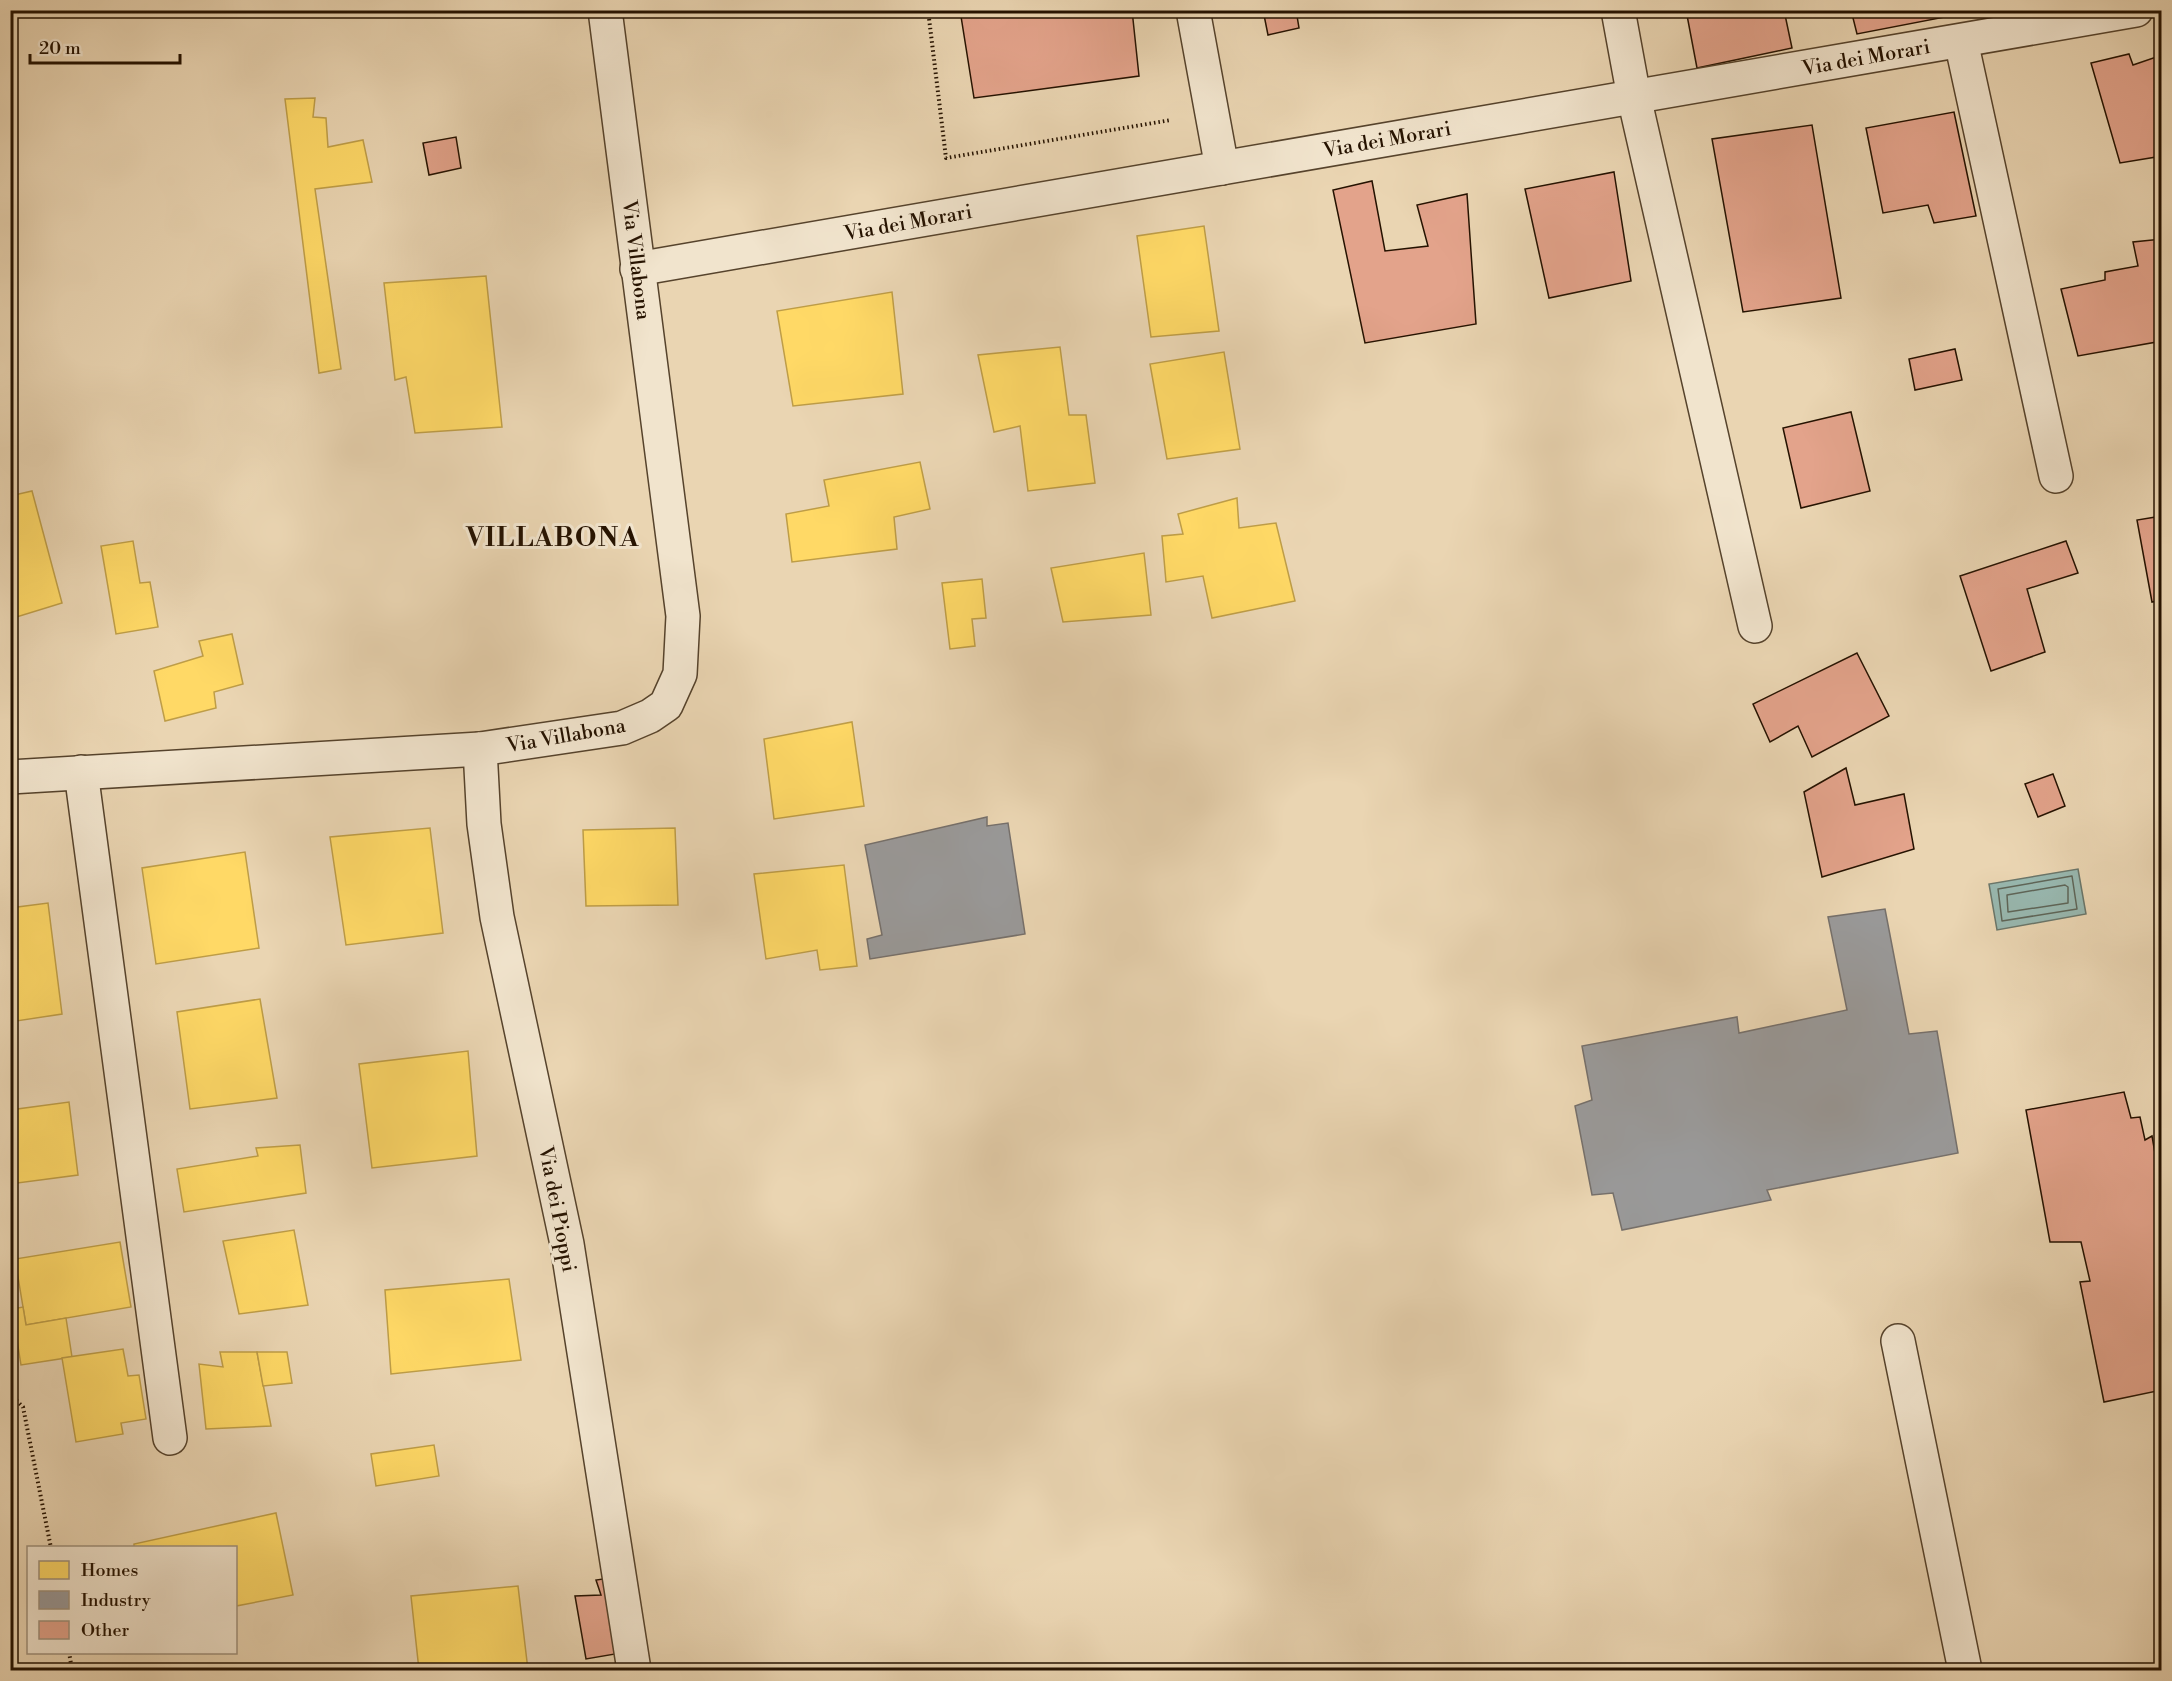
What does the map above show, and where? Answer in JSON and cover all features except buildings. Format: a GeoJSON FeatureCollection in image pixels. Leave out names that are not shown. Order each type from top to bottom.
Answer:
{"type":"FeatureCollection","features":[{"type":"Feature","properties":{"kind":"street","name":"Via Villabona"},"geometry":{"type":"LineString","coordinates":[[10,777],[480,749],[621,728],[650,716],[666,705],[680,674],[683,616],[605,10]]}},
{"type":"Feature","properties":{"kind":"street"},"geometry":{"type":"LineString","coordinates":[[1193,10],[1216,169]]}},
{"type":"Feature","properties":{"kind":"street"},"geometry":{"type":"LineString","coordinates":[[1618,10],[1634,97],[1755,626]]}},
{"type":"Feature","properties":{"kind":"street","name":"Via dei Morari"},"geometry":{"type":"LineString","coordinates":[[638,269],[2136,10]]}},
{"type":"Feature","properties":{"kind":"street"},"geometry":{"type":"LineString","coordinates":[[1961,40],[2056,476]]}},
{"type":"Feature","properties":{"kind":"street","name":"Via dei Pioppi"},"geometry":{"type":"LineString","coordinates":[[480,749],[484,824],[497,917],[567,1244],[634,1671]]}},
{"type":"Feature","properties":{"kind":"street"},"geometry":{"type":"LineString","coordinates":[[81,772],[170,1438]]}},
{"type":"Feature","properties":{"kind":"street"},"geometry":{"type":"LineString","coordinates":[[1898,1341],[1965,1671]]}},
{"type":"Feature","properties":{"kind":"path"},"geometry":{"type":"LineString","coordinates":[[928,10],[946,158],[1174,120],[1187,126],[1216,169]]}},
{"type":"Feature","properties":{"kind":"path"},"geometry":{"type":"LineString","coordinates":[[10,1394],[23,1407],[51,1546]]}},
{"type":"Feature","properties":{"kind":"path"},"geometry":{"type":"LineString","coordinates":[[69,1654],[72,1671]]}},
{"type":"Feature","properties":{"kind":"water"},"geometry":{"type":"Polygon","coordinates":[[[2078,869],[2086,914],[1997,930],[1989,884],[2078,869]]]}},
{"type":"Feature","properties":{"kind":"district","name":"VILLABONA"},"geometry":{"type":"Point","coordinates":[553,537]}}]}
